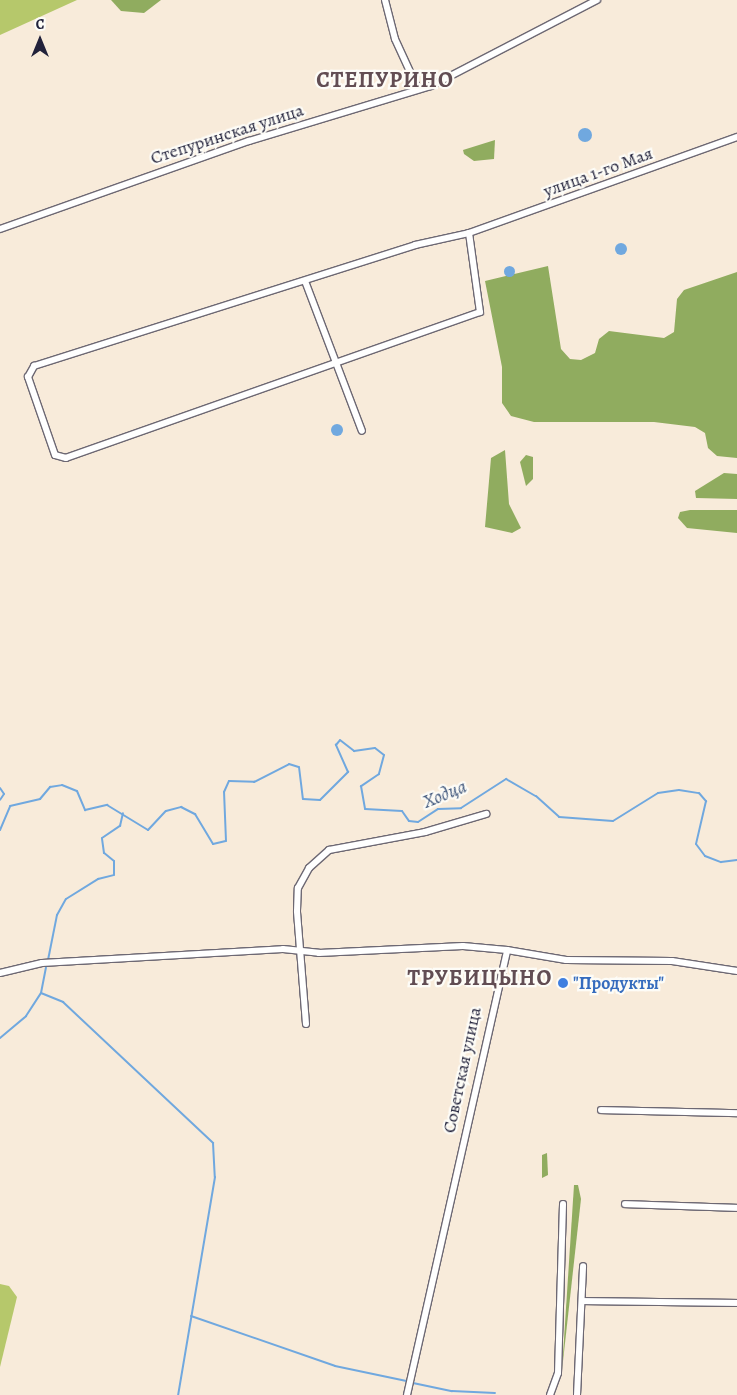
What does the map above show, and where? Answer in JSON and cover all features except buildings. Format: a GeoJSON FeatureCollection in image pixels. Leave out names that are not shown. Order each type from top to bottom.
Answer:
{"type":"FeatureCollection","features":[{"type":"Feature","properties":{"kind":"street"},"geometry":{"type":"LineString","coordinates":[[385,0],[395,39],[418,89]]}},
{"type":"Feature","properties":{"kind":"street","name":"Степуринская улица"},"geometry":{"type":"LineString","coordinates":[[0,229],[249,141],[418,89],[494,57],[597,0]]}},
{"type":"Feature","properties":{"kind":"street","name":"улица 1-го Мая"},"geometry":{"type":"LineString","coordinates":[[338,362],[66,458],[54,455],[28,378],[31,368],[415,245],[469,233],[737,137]]}},
{"type":"Feature","properties":{"kind":"street"},"geometry":{"type":"LineString","coordinates":[[338,362],[480,312],[469,233]]}},
{"type":"Feature","properties":{"kind":"street"},"geometry":{"type":"LineString","coordinates":[[305,281],[338,362],[362,431]]}},
{"type":"Feature","properties":{"kind":"street"},"geometry":{"type":"LineString","coordinates":[[306,1024],[298,888],[309,868],[329,850],[425,832],[486,814]]}},
{"type":"Feature","properties":{"kind":"street"},"geometry":{"type":"LineString","coordinates":[[0,973],[50,962],[463,946],[507,950],[566,960],[672,961],[737,971]]}},
{"type":"Feature","properties":{"kind":"street","name":"Советская улица"},"geometry":{"type":"LineString","coordinates":[[407,1395],[507,950]]}},
{"type":"Feature","properties":{"kind":"street"},"geometry":{"type":"LineString","coordinates":[[601,1110],[737,1113]]}},
{"type":"Feature","properties":{"kind":"street"},"geometry":{"type":"LineString","coordinates":[[550,1395],[558,1373],[563,1204]]}},
{"type":"Feature","properties":{"kind":"street"},"geometry":{"type":"LineString","coordinates":[[625,1204],[737,1208]]}},
{"type":"Feature","properties":{"kind":"street"},"geometry":{"type":"LineString","coordinates":[[576,1395],[583,1266]]}},
{"type":"Feature","properties":{"kind":"street"},"geometry":{"type":"LineString","coordinates":[[582,1302],[737,1303]]}},
{"type":"Feature","properties":{"kind":"green space"},"geometry":{"type":"Polygon","coordinates":[[[0,0],[77,0],[0,35],[0,0]]]}},
{"type":"Feature","properties":{"kind":"green space"},"geometry":{"type":"Polygon","coordinates":[[[111,0],[161,0],[144,13],[121,11],[111,0]]]}},
{"type":"Feature","properties":{"kind":"green space"},"geometry":{"type":"Polygon","coordinates":[[[495,140],[494,159],[474,161],[464,154],[463,150],[495,140]]]}},
{"type":"Feature","properties":{"kind":"green space"},"geometry":{"type":"Polygon","coordinates":[[[548,266],[561,349],[570,359],[581,360],[595,353],[599,339],[609,331],[664,338],[674,332],[677,299],[684,290],[737,272],[737,458],[717,456],[708,448],[705,433],[695,427],[654,422],[534,422],[511,416],[502,403],[502,367],[485,281],[548,266]]]}},
{"type":"Feature","properties":{"kind":"green space"},"geometry":{"type":"Polygon","coordinates":[[[505,450],[509,504],[521,528],[512,533],[485,527],[491,458],[505,450]]]}},
{"type":"Feature","properties":{"kind":"green space"},"geometry":{"type":"Polygon","coordinates":[[[526,455],[533,457],[533,479],[526,486],[520,462],[526,455]]]}},
{"type":"Feature","properties":{"kind":"green space"},"geometry":{"type":"Polygon","coordinates":[[[724,473],[737,474],[737,499],[696,498],[695,491],[724,473]]]}},
{"type":"Feature","properties":{"kind":"green space"},"geometry":{"type":"Polygon","coordinates":[[[690,510],[737,510],[737,533],[687,528],[678,518],[680,512],[690,510]]]}},
{"type":"Feature","properties":{"kind":"green space"},"geometry":{"type":"Polygon","coordinates":[[[547,1153],[548,1175],[542,1178],[542,1155],[547,1153]]]}},
{"type":"Feature","properties":{"kind":"green space"},"geometry":{"type":"Polygon","coordinates":[[[574,1185],[578,1185],[581,1199],[562,1370],[574,1185]]]}},
{"type":"Feature","properties":{"kind":"green space"},"geometry":{"type":"Polygon","coordinates":[[[0,1284],[9,1286],[17,1297],[0,1367],[0,1284]]]}},
{"type":"Feature","properties":{"kind":"water"},"geometry":{"type":"Polygon","coordinates":[[[585,128],[590,130],[592,135],[590,140],[585,142],[580,140],[578,135],[580,130],[585,128]]]}},
{"type":"Feature","properties":{"kind":"water"},"geometry":{"type":"Polygon","coordinates":[[[619,243],[623,243],[627,249],[623,255],[619,255],[615,251],[615,247],[619,243]]]}},
{"type":"Feature","properties":{"kind":"water"},"geometry":{"type":"Polygon","coordinates":[[[507,266],[511,266],[514,271],[513,275],[507,276],[504,273],[504,269],[507,266]]]}},
{"type":"Feature","properties":{"kind":"water"},"geometry":{"type":"Polygon","coordinates":[[[339,424],[342,425],[342,435],[335,436],[332,435],[331,428],[332,425],[339,424]]]}},
{"type":"Feature","properties":{"kind":"waterway","name":"Ходца"},"geometry":{"type":"LineString","coordinates":[[0,830],[10,806],[40,799],[50,787],[62,785],[77,791],[85,810],[107,805],[148,830],[166,811],[181,807],[195,814],[213,844],[226,841],[224,792],[229,781],[254,782],[289,764],[299,767],[303,799],[320,800],[348,772],[336,745],[340,740],[354,751],[375,748],[384,755],[379,774],[361,786],[365,809],[402,811],[409,821],[418,822],[438,809],[461,808],[506,779],[536,796],[559,817],[613,821],[658,793],[679,790],[699,793],[706,801],[696,844],[705,856],[721,862],[737,860]]}},
{"type":"Feature","properties":{"kind":"waterway","name":"Ходца"},"geometry":{"type":"LineString","coordinates":[[0,788],[4,794],[0,800]]}},
{"type":"Feature","properties":{"kind":"waterway"},"geometry":{"type":"LineString","coordinates":[[48,960],[57,915],[66,899],[98,879],[114,875],[114,861],[104,853],[102,838],[120,826],[123,813]]}},
{"type":"Feature","properties":{"kind":"waterway"},"geometry":{"type":"LineString","coordinates":[[0,1038],[26,1016],[41,993],[46,967]]}},
{"type":"Feature","properties":{"kind":"waterway"},"geometry":{"type":"LineString","coordinates":[[41,993],[63,1002],[213,1143],[215,1177],[178,1395]]}},
{"type":"Feature","properties":{"kind":"waterway"},"geometry":{"type":"LineString","coordinates":[[191,1316],[335,1366],[406,1381]]}},
{"type":"Feature","properties":{"kind":"waterway"},"geometry":{"type":"LineString","coordinates":[[413,1383],[452,1391],[495,1393]]}},
{"type":"Feature","properties":{"kind":"place","name":"\"Продукты\""},"geometry":{"type":"Point","coordinates":[563,983]}},
{"type":"Feature","properties":{"kind":"district","name":"СТЕПУРИНО"},"geometry":{"type":"Point","coordinates":[385,81]}},
{"type":"Feature","properties":{"kind":"district","name":"ТРУБИЦЫНО"},"geometry":{"type":"Point","coordinates":[480,979]}}]}
